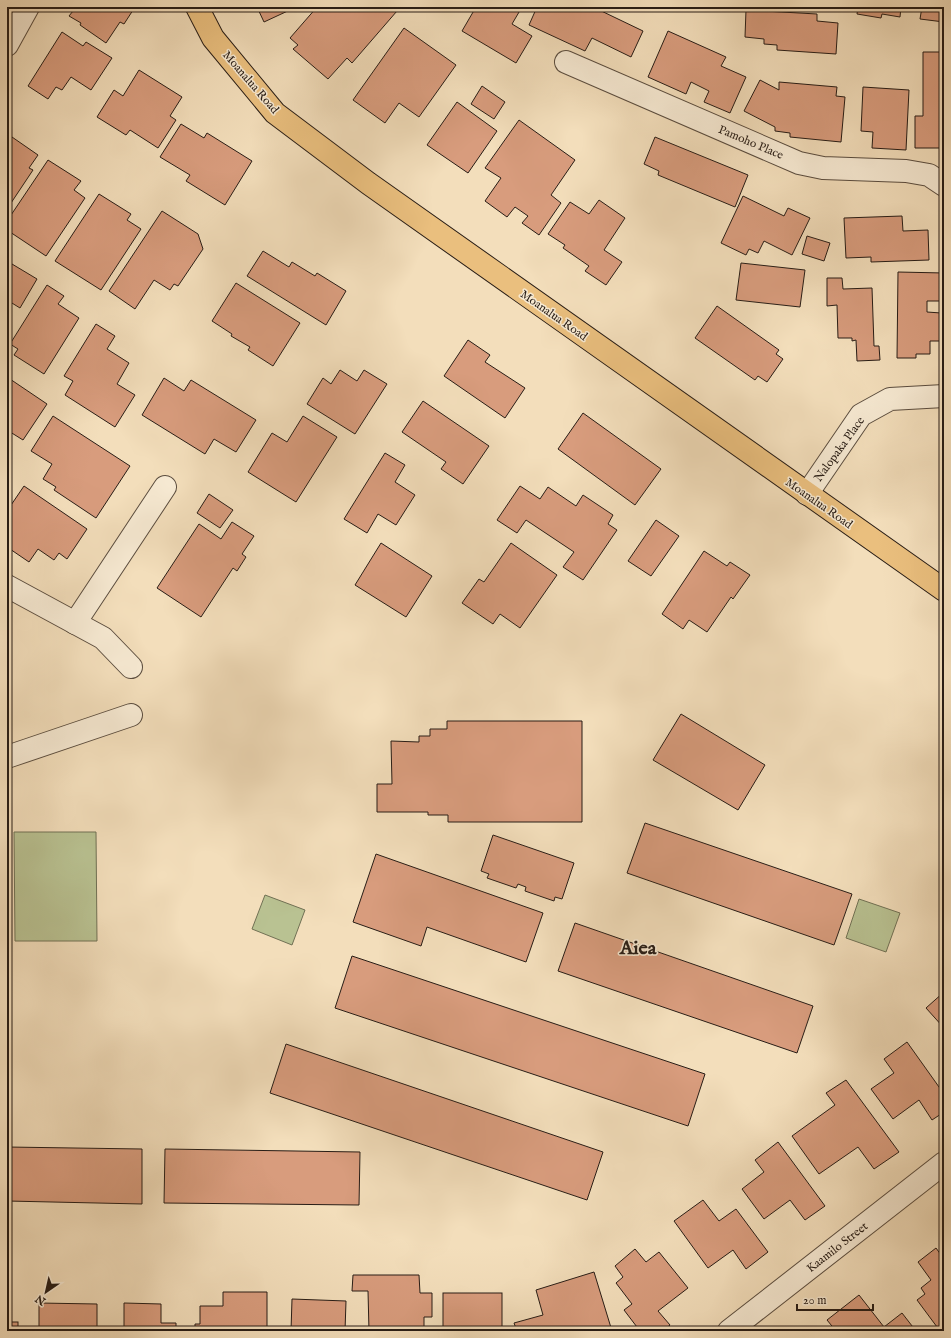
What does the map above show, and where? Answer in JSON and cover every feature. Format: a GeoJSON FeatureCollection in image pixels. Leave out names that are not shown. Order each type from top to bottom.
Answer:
{"type":"FeatureCollection","features":[{"type":"Feature","properties":{"kind":"main road","name":"Moanalua Road"},"geometry":{"type":"LineString","coordinates":[[197,7],[213,38],[276,113],[368,183],[944,590]]}},
{"type":"Feature","properties":{"kind":"street"},"geometry":{"type":"LineString","coordinates":[[7,45],[28,7]]}},
{"type":"Feature","properties":{"kind":"street","name":"Pamoho Place"},"geometry":{"type":"LineString","coordinates":[[566,62],[799,163],[823,168],[906,171],[929,175],[944,185]]}},
{"type":"Feature","properties":{"kind":"street","name":"Nalopaka Place"},"geometry":{"type":"LineString","coordinates":[[807,494],[861,415],[890,399],[944,396]]}},
{"type":"Feature","properties":{"kind":"street"},"geometry":{"type":"LineString","coordinates":[[75,623],[165,487]]}},
{"type":"Feature","properties":{"kind":"street"},"geometry":{"type":"LineString","coordinates":[[7,586],[103,638],[131,667]]}},
{"type":"Feature","properties":{"kind":"street"},"geometry":{"type":"LineString","coordinates":[[7,757],[131,715]]}},
{"type":"Feature","properties":{"kind":"street","name":"Kaamilo Street"},"geometry":{"type":"LineString","coordinates":[[729,1331],[944,1163]]}},
{"type":"Feature","properties":{"kind":"green space"},"geometry":{"type":"Polygon","coordinates":[[[14,832],[96,832],[97,941],[15,941],[14,832]]]}},
{"type":"Feature","properties":{"kind":"green space"},"geometry":{"type":"Polygon","coordinates":[[[265,895],[305,910],[292,945],[252,929],[265,895]]]}},
{"type":"Feature","properties":{"kind":"green space"},"geometry":{"type":"Polygon","coordinates":[[[859,899],[900,913],[886,952],[846,938],[859,899]]]}},
{"type":"Feature","properties":{"kind":"building"},"geometry":{"type":"Polygon","coordinates":[[[67,7],[135,7],[124,24],[120,22],[106,43],[80,25],[81,23],[69,16],[73,11],[67,7]]]}},
{"type":"Feature","properties":{"kind":"building"},"geometry":{"type":"Polygon","coordinates":[[[257,7],[291,7],[292,9],[264,22],[257,7]]]}},
{"type":"Feature","properties":{"kind":"building"},"geometry":{"type":"Polygon","coordinates":[[[317,7],[392,7],[397,11],[352,63],[347,58],[328,79],[293,49],[298,45],[290,38],[317,7]]]}},
{"type":"Feature","properties":{"kind":"building"},"geometry":{"type":"Polygon","coordinates":[[[476,7],[522,7],[512,24],[532,36],[516,63],[462,31],[476,7]]]}},
{"type":"Feature","properties":{"kind":"building"},"geometry":{"type":"Polygon","coordinates":[[[537,7],[593,7],[643,31],[631,57],[592,38],[585,51],[529,25],[537,7]]]}},
{"type":"Feature","properties":{"kind":"building"},"geometry":{"type":"Polygon","coordinates":[[[858,7],[901,7],[900,17],[882,14],[881,18],[857,14],[858,7]]]}},
{"type":"Feature","properties":{"kind":"building"},"geometry":{"type":"Polygon","coordinates":[[[922,7],[944,7],[944,22],[920,19],[922,7]]]}},
{"type":"Feature","properties":{"kind":"building"},"geometry":{"type":"Polygon","coordinates":[[[746,10],[817,14],[817,21],[838,23],[836,54],[777,50],[777,45],[764,44],[764,39],[745,37],[746,10]]]}},
{"type":"Feature","properties":{"kind":"building"},"geometry":{"type":"Polygon","coordinates":[[[404,28],[456,65],[419,117],[399,103],[385,123],[353,100],[404,28]]]}},
{"type":"Feature","properties":{"kind":"building"},"geometry":{"type":"Polygon","coordinates":[[[668,31],[726,57],[721,66],[746,77],[730,113],[704,102],[709,91],[691,82],[686,94],[648,77],[668,31]]]}},
{"type":"Feature","properties":{"kind":"building"},"geometry":{"type":"Polygon","coordinates":[[[62,32],[83,46],[86,42],[112,58],[91,90],[71,77],[62,90],[56,87],[48,99],[28,86],[62,32]]]}},
{"type":"Feature","properties":{"kind":"building"},"geometry":{"type":"Polygon","coordinates":[[[923,52],[944,52],[944,148],[915,148],[915,116],[923,116],[923,52]]]}},
{"type":"Feature","properties":{"kind":"building"},"geometry":{"type":"Polygon","coordinates":[[[139,70],[182,97],[170,116],[176,120],[158,148],[130,130],[126,135],[97,117],[114,90],[123,96],[139,70]]]}},
{"type":"Feature","properties":{"kind":"building"},"geometry":{"type":"Polygon","coordinates":[[[760,80],[779,90],[779,82],[837,87],[836,96],[845,97],[841,142],[790,137],[790,133],[775,131],[775,127],[744,111],[760,80]]]}},
{"type":"Feature","properties":{"kind":"building"},"geometry":{"type":"Polygon","coordinates":[[[482,86],[505,102],[494,119],[471,104],[482,86]]]}},
{"type":"Feature","properties":{"kind":"building"},"geometry":{"type":"Polygon","coordinates":[[[863,87],[909,90],[906,150],[872,148],[873,132],[861,131],[863,87]]]}},
{"type":"Feature","properties":{"kind":"building"},"geometry":{"type":"Polygon","coordinates":[[[457,102],[497,131],[468,173],[427,145],[457,102]]]}},
{"type":"Feature","properties":{"kind":"building"},"geometry":{"type":"Polygon","coordinates":[[[519,120],[575,160],[551,195],[561,203],[539,235],[522,223],[528,216],[515,207],[507,217],[485,201],[501,178],[485,168],[519,120]]]}},
{"type":"Feature","properties":{"kind":"building"},"geometry":{"type":"Polygon","coordinates":[[[181,124],[204,138],[207,133],[252,161],[225,205],[186,181],[190,175],[160,157],[181,124]]]}},
{"type":"Feature","properties":{"kind":"building"},"geometry":{"type":"Polygon","coordinates":[[[12,137],[38,155],[29,168],[33,170],[7,209],[7,145],[12,137]]]}},
{"type":"Feature","properties":{"kind":"building"},"geometry":{"type":"Polygon","coordinates":[[[655,137],[748,175],[735,207],[658,175],[659,171],[644,164],[655,137]]]}},
{"type":"Feature","properties":{"kind":"building"},"geometry":{"type":"Polygon","coordinates":[[[48,160],[81,181],[74,190],[85,198],[46,256],[7,230],[7,221],[48,160]]]}},
{"type":"Feature","properties":{"kind":"building"},"geometry":{"type":"Polygon","coordinates":[[[99,194],[131,214],[127,220],[141,229],[101,290],[55,261],[99,194]]]}},
{"type":"Feature","properties":{"kind":"building"},"geometry":{"type":"Polygon","coordinates":[[[743,196],[784,216],[788,208],[810,218],[792,255],[764,241],[758,253],[749,249],[746,255],[721,243],[743,196]]]}},
{"type":"Feature","properties":{"kind":"building"},"geometry":{"type":"Polygon","coordinates":[[[599,200],[625,218],[604,250],[622,262],[606,285],[585,271],[589,266],[563,248],[565,245],[548,234],[570,202],[589,214],[599,200]]]}},
{"type":"Feature","properties":{"kind":"building"},"geometry":{"type":"Polygon","coordinates":[[[162,211],[198,234],[203,249],[178,286],[174,284],[170,290],[154,280],[135,309],[109,291],[162,211]]]}},
{"type":"Feature","properties":{"kind":"building"},"geometry":{"type":"Polygon","coordinates":[[[902,216],[903,231],[928,230],[929,260],[871,262],[871,257],[846,258],[844,218],[902,216]]]}},
{"type":"Feature","properties":{"kind":"building"},"geometry":{"type":"Polygon","coordinates":[[[807,236],[830,243],[824,261],[802,254],[807,236]]]}},
{"type":"Feature","properties":{"kind":"building"},"geometry":{"type":"Polygon","coordinates":[[[263,251],[289,267],[292,262],[315,276],[317,273],[346,291],[326,325],[247,276],[263,251]]]}},
{"type":"Feature","properties":{"kind":"building"},"geometry":{"type":"Polygon","coordinates":[[[7,261],[37,279],[20,308],[7,300],[7,261]]]}},
{"type":"Feature","properties":{"kind":"building"},"geometry":{"type":"Polygon","coordinates":[[[741,263],[805,270],[800,307],[736,300],[741,263]]]}},
{"type":"Feature","properties":{"kind":"building"},"geometry":{"type":"Polygon","coordinates":[[[898,272],[944,273],[944,301],[927,301],[927,312],[941,313],[941,341],[930,341],[930,354],[916,354],[916,358],[897,358],[898,272]]]}},
{"type":"Feature","properties":{"kind":"building"},"geometry":{"type":"Polygon","coordinates":[[[827,278],[842,278],[843,289],[872,288],[874,346],[879,346],[880,360],[857,361],[856,340],[852,341],[852,338],[838,338],[837,305],[827,306],[827,278]]]}},
{"type":"Feature","properties":{"kind":"building"},"geometry":{"type":"Polygon","coordinates":[[[236,283],[300,323],[273,366],[248,350],[250,347],[231,336],[232,334],[212,321],[236,283]]]}},
{"type":"Feature","properties":{"kind":"building"},"geometry":{"type":"Polygon","coordinates":[[[47,285],[64,296],[58,304],[79,318],[44,374],[14,355],[18,349],[10,344],[47,285]]]}},
{"type":"Feature","properties":{"kind":"building"},"geometry":{"type":"Polygon","coordinates":[[[717,306],[779,350],[776,354],[783,359],[767,382],[758,376],[755,380],[695,338],[717,306]]]}},
{"type":"Feature","properties":{"kind":"building"},"geometry":{"type":"Polygon","coordinates":[[[96,324],[115,336],[107,349],[129,363],[117,384],[135,395],[115,427],[65,395],[73,381],[64,376],[96,324]]]}},
{"type":"Feature","properties":{"kind":"building"},"geometry":{"type":"Polygon","coordinates":[[[468,340],[490,355],[485,362],[525,388],[505,418],[444,376],[468,340]]]}},
{"type":"Feature","properties":{"kind":"building"},"geometry":{"type":"Polygon","coordinates":[[[340,370],[357,381],[364,370],[387,384],[355,434],[307,404],[323,378],[331,384],[340,370]]]}},
{"type":"Feature","properties":{"kind":"building"},"geometry":{"type":"Polygon","coordinates":[[[7,377],[47,404],[23,440],[7,430],[7,377]]]}},
{"type":"Feature","properties":{"kind":"building"},"geometry":{"type":"Polygon","coordinates":[[[164,378],[184,391],[191,380],[256,420],[236,452],[214,439],[205,454],[142,415],[164,378]]]}},
{"type":"Feature","properties":{"kind":"building"},"geometry":{"type":"Polygon","coordinates":[[[423,401],[489,446],[463,484],[441,469],[446,462],[402,432],[423,401]]]}},
{"type":"Feature","properties":{"kind":"building"},"geometry":{"type":"Polygon","coordinates":[[[583,413],[661,469],[635,505],[558,449],[583,413]]]}},
{"type":"Feature","properties":{"kind":"building"},"geometry":{"type":"Polygon","coordinates":[[[53,416],[130,466],[96,518],[54,490],[56,487],[43,479],[52,464],[31,451],[53,416]]]}},
{"type":"Feature","properties":{"kind":"building"},"geometry":{"type":"Polygon","coordinates":[[[303,416],[337,437],[296,502],[248,472],[272,433],[287,442],[303,416]]]}},
{"type":"Feature","properties":{"kind":"building"},"geometry":{"type":"Polygon","coordinates":[[[385,453],[405,465],[395,482],[415,495],[396,525],[378,514],[367,533],[344,519],[385,453]]]}},
{"type":"Feature","properties":{"kind":"building"},"geometry":{"type":"Polygon","coordinates":[[[24,486],[87,529],[67,559],[59,553],[54,560],[38,549],[29,562],[7,547],[7,511],[24,486]]]}},
{"type":"Feature","properties":{"kind":"building"},"geometry":{"type":"Polygon","coordinates":[[[520,486],[540,499],[548,487],[576,506],[583,495],[613,515],[608,524],[617,530],[583,580],[563,567],[574,552],[526,520],[517,533],[497,520],[520,486]]]}},
{"type":"Feature","properties":{"kind":"building"},"geometry":{"type":"Polygon","coordinates":[[[209,494],[233,510],[220,528],[197,513],[209,494]]]}},
{"type":"Feature","properties":{"kind":"building"},"geometry":{"type":"Polygon","coordinates":[[[656,520],[679,536],[651,576],[628,561],[656,520]]]}},
{"type":"Feature","properties":{"kind":"building"},"geometry":{"type":"Polygon","coordinates":[[[232,522],[254,536],[242,554],[246,557],[237,571],[233,568],[201,617],[157,588],[199,524],[221,539],[232,522]]]}},
{"type":"Feature","properties":{"kind":"building"},"geometry":{"type":"Polygon","coordinates":[[[381,543],[432,576],[406,617],[355,585],[381,543]]]}},
{"type":"Feature","properties":{"kind":"building"},"geometry":{"type":"Polygon","coordinates":[[[511,543],[557,575],[520,628],[500,614],[493,624],[462,603],[479,579],[484,582],[511,543]]]}},
{"type":"Feature","properties":{"kind":"building"},"geometry":{"type":"Polygon","coordinates":[[[704,551],[727,566],[730,562],[750,575],[733,599],[731,597],[707,632],[689,620],[683,629],[662,614],[704,551]]]}},
{"type":"Feature","properties":{"kind":"building"},"geometry":{"type":"Polygon","coordinates":[[[681,714],[765,765],[738,810],[653,760],[681,714]]]}},
{"type":"Feature","properties":{"kind":"building"},"geometry":{"type":"Polygon","coordinates":[[[447,721],[582,721],[582,822],[448,822],[448,815],[428,815],[428,812],[377,812],[377,784],[392,784],[391,741],[419,742],[419,736],[430,736],[430,729],[447,729],[447,721]]]}},
{"type":"Feature","properties":{"kind":"building"},"geometry":{"type":"Polygon","coordinates":[[[645,823],[852,894],[834,945],[627,873],[645,823]]]}},
{"type":"Feature","properties":{"kind":"building"},"geometry":{"type":"Polygon","coordinates":[[[493,835],[574,863],[562,899],[555,897],[554,901],[525,891],[526,887],[518,884],[516,888],[487,878],[489,874],[481,871],[493,835]]]}},
{"type":"Feature","properties":{"kind":"building"},"geometry":{"type":"Polygon","coordinates":[[[376,854],[543,913],[526,962],[427,927],[421,946],[353,922],[376,854]]]}},
{"type":"Feature","properties":{"kind":"building"},"geometry":{"type":"Polygon","coordinates":[[[575,923],[813,1006],[797,1053],[558,971],[575,923]]]}},
{"type":"Feature","properties":{"kind":"building"},"geometry":{"type":"Polygon","coordinates":[[[352,956],[705,1074],[688,1126],[335,1008],[352,956]]]}},
{"type":"Feature","properties":{"kind":"building"},"geometry":{"type":"Polygon","coordinates":[[[944,992],[944,1028],[926,1008],[944,992]]]}},
{"type":"Feature","properties":{"kind":"building"},"geometry":{"type":"Polygon","coordinates":[[[907,1042],[944,1094],[944,1112],[932,1120],[919,1100],[893,1119],[871,1089],[894,1073],[884,1059],[907,1042]]]}},
{"type":"Feature","properties":{"kind":"building"},"geometry":{"type":"Polygon","coordinates":[[[286,1044],[603,1152],[587,1200],[270,1093],[286,1044]]]}},
{"type":"Feature","properties":{"kind":"building"},"geometry":{"type":"Polygon","coordinates":[[[846,1080],[899,1152],[874,1169],[858,1147],[819,1174],[792,1136],[835,1105],[826,1093],[846,1080]]]}},
{"type":"Feature","properties":{"kind":"building"},"geometry":{"type":"Polygon","coordinates":[[[778,1142],[825,1206],[805,1220],[790,1200],[764,1219],[742,1189],[764,1172],[755,1160],[778,1142]]]}},
{"type":"Feature","properties":{"kind":"building"},"geometry":{"type":"Polygon","coordinates":[[[7,1147],[142,1149],[142,1204],[7,1201],[7,1147]]]}},
{"type":"Feature","properties":{"kind":"building"},"geometry":{"type":"Polygon","coordinates":[[[165,1149],[360,1152],[359,1205],[164,1203],[165,1149]]]}},
{"type":"Feature","properties":{"kind":"building"},"geometry":{"type":"Polygon","coordinates":[[[703,1200],[719,1221],[736,1209],[768,1252],[746,1269],[733,1250],[708,1268],[674,1221],[703,1200]]]}},
{"type":"Feature","properties":{"kind":"building"},"geometry":{"type":"Polygon","coordinates":[[[936,1248],[944,1259],[944,1331],[940,1331],[917,1300],[925,1294],[921,1288],[931,1280],[918,1262],[936,1248]]]}},
{"type":"Feature","properties":{"kind":"building"},"geometry":{"type":"Polygon","coordinates":[[[635,1249],[646,1262],[659,1252],[688,1288],[658,1311],[670,1325],[663,1331],[640,1331],[624,1310],[632,1304],[616,1283],[623,1277],[615,1266],[635,1249]]]}},
{"type":"Feature","properties":{"kind":"building"},"geometry":{"type":"Polygon","coordinates":[[[594,1272],[612,1331],[517,1331],[514,1323],[543,1315],[536,1290],[594,1272]]]}},
{"type":"Feature","properties":{"kind":"building"},"geometry":{"type":"Polygon","coordinates":[[[353,1275],[419,1275],[420,1293],[432,1293],[432,1317],[424,1317],[424,1331],[369,1331],[368,1291],[352,1291],[353,1275]]]}},
{"type":"Feature","properties":{"kind":"building"},"geometry":{"type":"Polygon","coordinates":[[[223,1292],[267,1292],[267,1331],[195,1331],[195,1324],[200,1324],[200,1306],[223,1306],[223,1292]]]}},
{"type":"Feature","properties":{"kind":"building"},"geometry":{"type":"Polygon","coordinates":[[[443,1293],[502,1293],[502,1331],[443,1331],[443,1293]]]}},
{"type":"Feature","properties":{"kind":"building"},"geometry":{"type":"Polygon","coordinates":[[[859,1295],[884,1327],[902,1313],[916,1331],[836,1331],[827,1320],[859,1295]]]}},
{"type":"Feature","properties":{"kind":"building"},"geometry":{"type":"Polygon","coordinates":[[[292,1299],[346,1301],[345,1331],[291,1331],[292,1299]]]}},
{"type":"Feature","properties":{"kind":"building"},"geometry":{"type":"Polygon","coordinates":[[[39,1303],[97,1304],[97,1331],[39,1331],[39,1303]]]}},
{"type":"Feature","properties":{"kind":"building"},"geometry":{"type":"Polygon","coordinates":[[[124,1303],[161,1304],[161,1323],[176,1323],[176,1331],[124,1331],[124,1303]]]}},
{"type":"Feature","properties":{"kind":"building"},"geometry":{"type":"Polygon","coordinates":[[[7,1322],[18,1322],[18,1331],[7,1331],[7,1322]]]}},
{"type":"Feature","properties":{"kind":"district","name":"Aiea"},"geometry":{"type":"Point","coordinates":[638,947]}}]}
